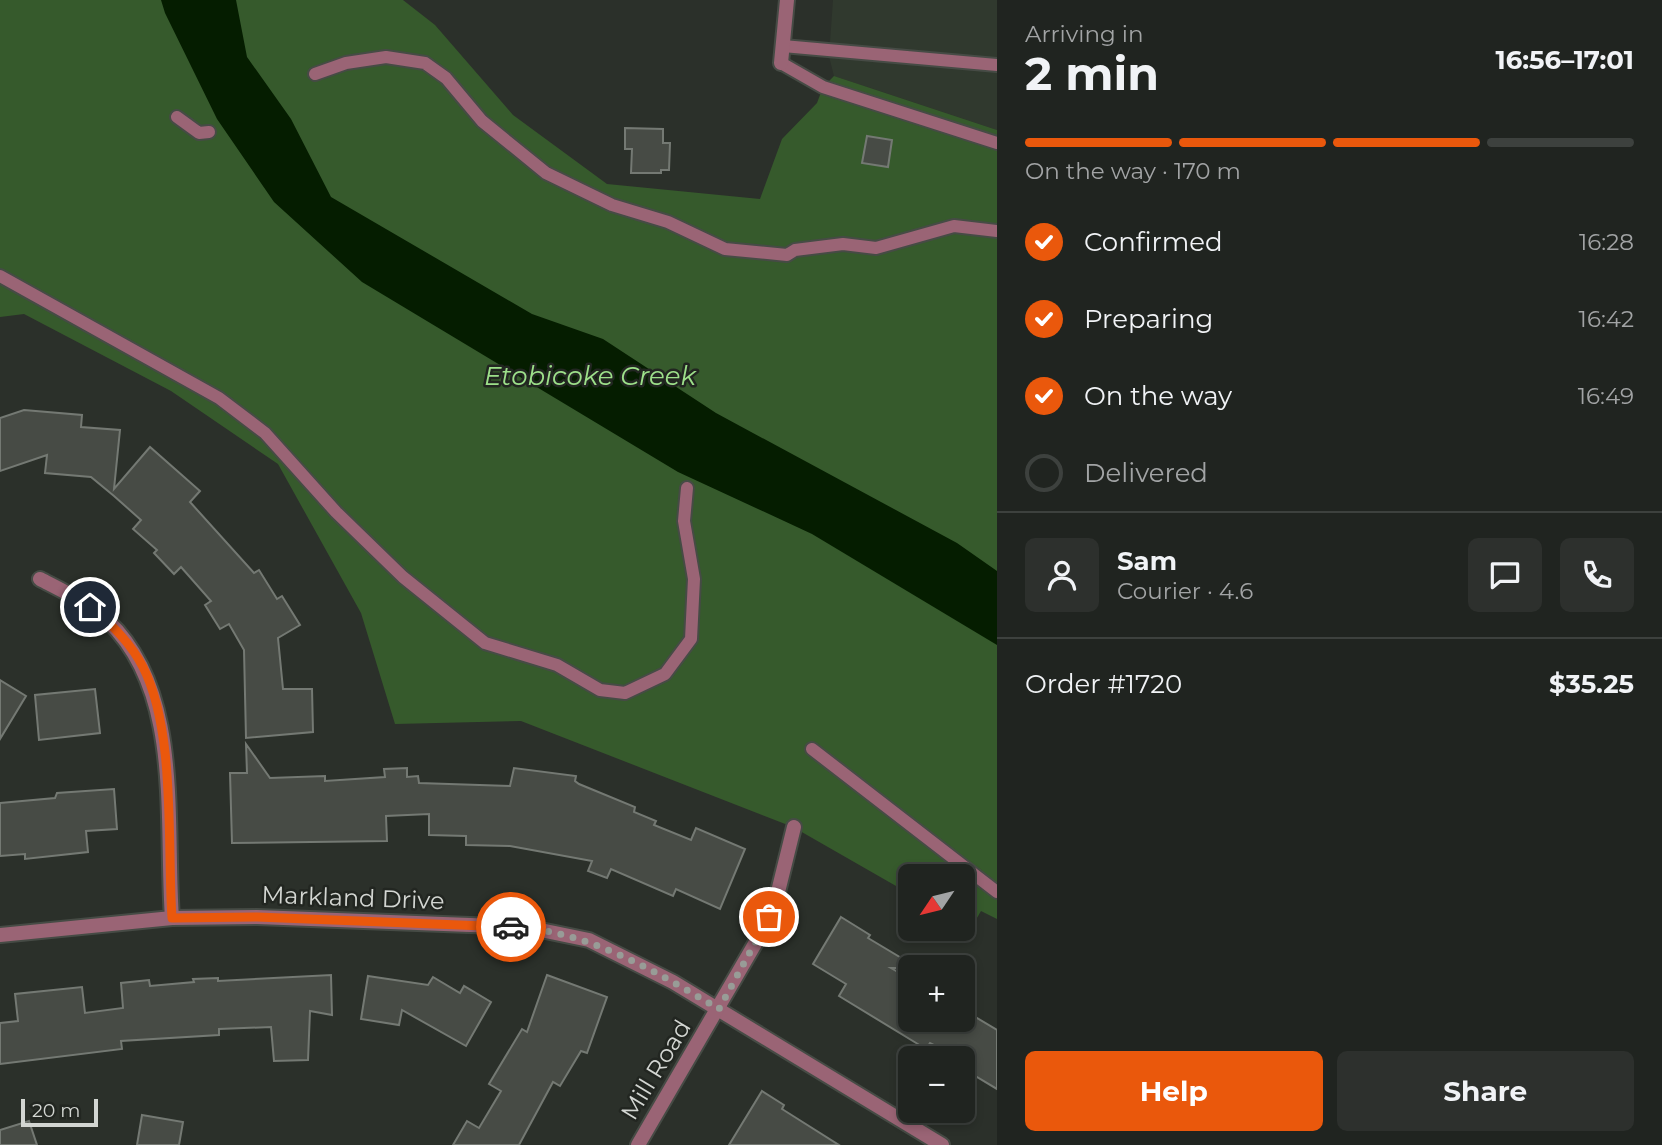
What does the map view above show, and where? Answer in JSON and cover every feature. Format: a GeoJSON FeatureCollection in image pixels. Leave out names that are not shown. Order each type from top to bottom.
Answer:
{"type":"FeatureCollection","features":[{"type":"Feature","properties":{"kind":"street"},"geometry":{"type":"LineString","coordinates":[[781,63],[787,0]]}},
{"type":"Feature","properties":{"kind":"street"},"geometry":{"type":"LineString","coordinates":[[40,579],[73,596],[106,619],[133,649],[152,685],[164,757],[172,918]]}},
{"type":"Feature","properties":{"kind":"street","name":"Mill Road"},"geometry":{"type":"LineString","coordinates":[[638,1145],[719,1009],[775,904],[793,827]]}},
{"type":"Feature","properties":{"kind":"street","name":"Markland Drive"},"geometry":{"type":"LineString","coordinates":[[0,935],[172,918],[257,917],[526,927],[589,940],[673,982],[942,1145]]}},
{"type":"Feature","properties":{"kind":"lane"},"geometry":{"type":"LineString","coordinates":[[783,46],[997,65]]}},
{"type":"Feature","properties":{"kind":"lane"},"geometry":{"type":"LineString","coordinates":[[315,74],[346,62],[386,57],[425,63],[446,78],[482,121],[546,173],[612,205],[668,222],[725,249],[787,255],[794,250],[843,244],[876,248],[954,226],[997,230]]}},
{"type":"Feature","properties":{"kind":"lane"},"geometry":{"type":"LineString","coordinates":[[781,63],[823,87],[997,144]]}},
{"type":"Feature","properties":{"kind":"lane"},"geometry":{"type":"LineString","coordinates":[[177,117],[199,133],[209,132]]}},
{"type":"Feature","properties":{"kind":"lane"},"geometry":{"type":"LineString","coordinates":[[0,276],[228,405],[265,433],[336,512],[403,578],[485,643],[557,665],[600,690],[625,694],[665,674],[691,639],[694,579],[684,521],[687,488]]}},
{"type":"Feature","properties":{"kind":"lane"},"geometry":{"type":"LineString","coordinates":[[812,749],[997,892]]}},
{"type":"Feature","properties":{"kind":"shaded area"},"geometry":{"type":"Polygon","coordinates":[[[833,0],[997,0],[997,130],[834,76],[829,56],[833,0]]]}},
{"type":"Feature","properties":{"kind":"green space"},"geometry":{"type":"Polygon","coordinates":[[[0,0],[403,0],[435,25],[513,115],[607,184],[760,199],[782,139],[817,103],[823,87],[834,76],[997,130],[997,919],[981,911],[975,921],[975,864],[898,864],[898,887],[793,827],[521,721],[395,724],[361,613],[278,464],[171,391],[24,314],[0,317],[0,0]]]}},
{"type":"Feature","properties":{"kind":"water","name":"Etobicoke Creek"},"geometry":{"type":"Polygon","coordinates":[[[161,0],[236,0],[247,57],[291,119],[331,197],[532,314],[603,339],[716,413],[957,543],[997,571],[997,645],[812,534],[678,472],[362,282],[274,202],[217,119],[161,0]]]}},
{"type":"Feature","properties":{"kind":"building"},"geometry":{"type":"Polygon","coordinates":[[[625,128],[663,129],[663,143],[670,143],[669,170],[661,170],[661,173],[631,173],[632,149],[625,149],[625,128]]]}},
{"type":"Feature","properties":{"kind":"building"},"geometry":{"type":"Polygon","coordinates":[[[867,136],[892,140],[888,167],[862,163],[867,136]]]}},
{"type":"Feature","properties":{"kind":"building"},"geometry":{"type":"Polygon","coordinates":[[[24,410],[82,415],[81,427],[120,430],[114,489],[150,447],[200,491],[190,502],[254,573],[259,570],[277,599],[282,596],[300,625],[278,638],[283,689],[312,689],[313,732],[246,738],[244,650],[229,624],[220,629],[205,605],[211,601],[181,567],[174,574],[154,553],[157,550],[133,529],[141,520],[114,496],[91,477],[45,473],[47,455],[0,471],[0,418],[24,410]]]}},
{"type":"Feature","properties":{"kind":"building"},"geometry":{"type":"Polygon","coordinates":[[[0,680],[26,696],[0,739],[0,680]]]}},
{"type":"Feature","properties":{"kind":"building"},"geometry":{"type":"Polygon","coordinates":[[[95,689],[100,733],[39,740],[35,695],[95,689]]]}},
{"type":"Feature","properties":{"kind":"building"},"geometry":{"type":"Polygon","coordinates":[[[246,744],[270,778],[325,776],[325,781],[385,777],[384,769],[407,768],[407,777],[418,776],[419,783],[510,786],[514,768],[576,776],[575,781],[579,784],[635,807],[634,812],[656,821],[654,825],[691,840],[696,828],[745,849],[720,909],[676,889],[673,896],[611,869],[607,878],[588,871],[592,861],[510,846],[466,845],[466,836],[429,835],[429,814],[386,816],[387,841],[232,843],[230,773],[247,773],[246,744]]]}},
{"type":"Feature","properties":{"kind":"building"},"geometry":{"type":"Polygon","coordinates":[[[114,789],[117,829],[86,831],[88,852],[25,859],[25,854],[0,856],[0,803],[55,798],[57,793],[114,789]]]}},
{"type":"Feature","properties":{"kind":"building"},"geometry":{"type":"Polygon","coordinates":[[[841,917],[898,956],[898,968],[891,968],[898,972],[898,1032],[839,996],[846,984],[813,964],[841,917]]]}},
{"type":"Feature","properties":{"kind":"building"},"geometry":{"type":"Polygon","coordinates":[[[331,975],[332,1015],[310,1011],[308,1060],[274,1061],[271,1027],[219,1029],[219,1035],[121,1041],[122,1049],[0,1064],[0,1023],[18,1021],[15,994],[82,987],[85,1013],[123,1008],[121,983],[149,980],[150,986],[194,982],[193,979],[218,978],[218,981],[331,975]]]}},
{"type":"Feature","properties":{"kind":"building"},"geometry":{"type":"Polygon","coordinates":[[[547,975],[607,997],[587,1053],[581,1051],[560,1086],[553,1082],[519,1145],[453,1145],[467,1121],[479,1128],[501,1091],[489,1084],[522,1029],[527,1032],[547,975]]]}},
{"type":"Feature","properties":{"kind":"building"},"geometry":{"type":"Polygon","coordinates":[[[368,976],[428,985],[433,977],[460,993],[464,986],[491,1002],[466,1046],[402,1010],[399,1025],[361,1019],[368,976]]]}},
{"type":"Feature","properties":{"kind":"building"},"geometry":{"type":"Polygon","coordinates":[[[975,1017],[997,1030],[997,1089],[975,1076],[975,1046],[936,1046],[930,1043],[928,1046],[921,1046],[898,1032],[975,1032],[975,1017]]]}},
{"type":"Feature","properties":{"kind":"building"},"geometry":{"type":"Polygon","coordinates":[[[762,1091],[784,1105],[782,1109],[839,1145],[729,1145],[762,1091]]]}},
{"type":"Feature","properties":{"kind":"building"},"geometry":{"type":"Polygon","coordinates":[[[142,1115],[183,1122],[179,1145],[137,1145],[142,1115]]]}},
{"type":"Feature","properties":{"kind":"building"},"geometry":{"type":"Polygon","coordinates":[[[29,1121],[37,1145],[0,1145],[0,1130],[29,1121]]]}},
{"type":"Feature","properties":{"kind":"way so far"},"geometry":{"type":"LineString","coordinates":[[511,927],[526,927],[589,940],[673,982],[719,1009],[769,917]]}},
{"type":"Feature","properties":{"kind":"route"},"geometry":{"type":"LineString","coordinates":[[90,607],[106,619],[133,649],[152,685],[164,757],[172,918],[257,917],[511,927]]}}]}
